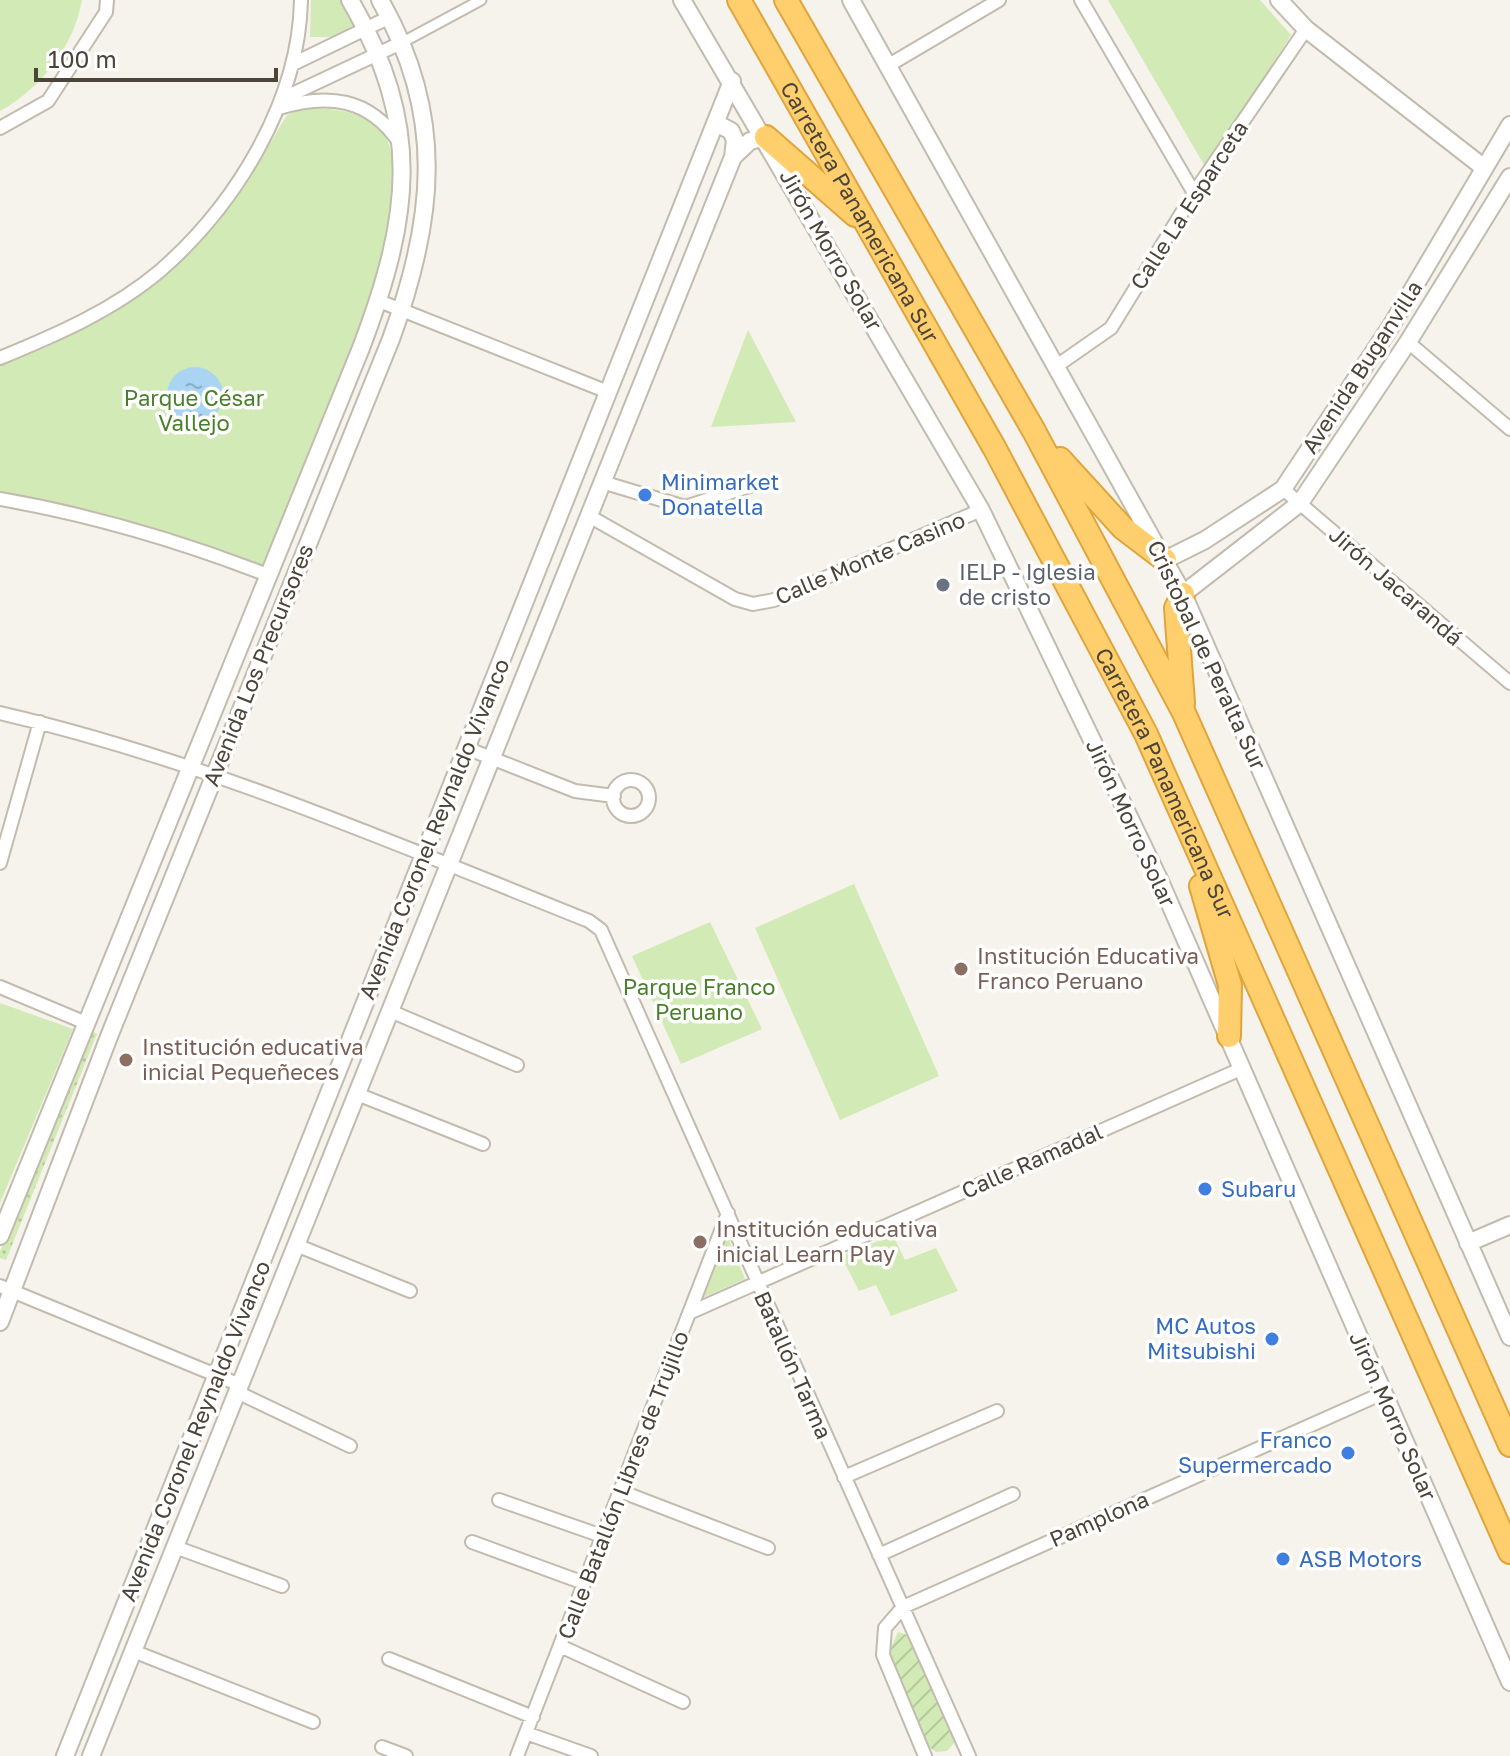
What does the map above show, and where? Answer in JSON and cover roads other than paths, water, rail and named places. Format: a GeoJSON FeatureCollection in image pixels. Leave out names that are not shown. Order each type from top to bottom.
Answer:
{"type":"FeatureCollection","features":[{"type":"Feature","properties":{"kind":"highway","name":"Carretera Panamericana Sur"},"geometry":{"type":"LineString","coordinates":[[739,0],[1076,598],[1170,785],[1510,1552]]}},
{"type":"Feature","properties":{"kind":"highway","name":"Carretera Panamericana Sur"},"geometry":{"type":"LineString","coordinates":[[789,2],[1034,431],[1184,713],[1510,1445]]}},
{"type":"Feature","properties":{"kind":"highway"},"geometry":{"type":"LineString","coordinates":[[766,137],[868,226]]}},
{"type":"Feature","properties":{"kind":"highway"},"geometry":{"type":"LineString","coordinates":[[1034,431],[1123,528],[1165,560]]}},
{"type":"Feature","properties":{"kind":"highway"},"geometry":{"type":"LineString","coordinates":[[1183,594],[1176,608],[1184,713]]}},
{"type":"Feature","properties":{"kind":"highway"},"geometry":{"type":"LineString","coordinates":[[1170,785],[1227,970],[1231,1001],[1229,1036]]}},
{"type":"Feature","properties":{"kind":"street"},"geometry":{"type":"LineString","coordinates":[[0,128],[48,101],[106,12],[107,0]]}},
{"type":"Feature","properties":{"kind":"street"},"geometry":{"type":"LineString","coordinates":[[0,358],[57,335],[109,306],[159,271],[216,211],[281,103],[300,28],[301,0]]}},
{"type":"Feature","properties":{"kind":"street","name":"Avenida Los Precursores"},"geometry":{"type":"LineString","coordinates":[[0,1236],[379,301],[397,237],[403,196],[402,146],[379,54],[350,0]]}},
{"type":"Feature","properties":{"kind":"street","name":"Avenida Los Precursores"},"geometry":{"type":"LineString","coordinates":[[0,1322],[6,1288],[401,310],[420,247],[429,183],[422,115],[403,42],[380,0]]}},
{"type":"Feature","properties":{"kind":"street"},"geometry":{"type":"LineString","coordinates":[[281,103],[481,0]]}},
{"type":"Feature","properties":{"kind":"street","name":"Jirón Morro Solar"},"geometry":{"type":"LineString","coordinates":[[682,0],[766,137],[981,510],[1159,879],[1510,1682]]}},
{"type":"Feature","properties":{"kind":"street","name":"Cristobal de Peralta Sur"},"geometry":{"type":"LineString","coordinates":[[851,0],[1058,365],[1183,594],[1510,1337]]}},
{"type":"Feature","properties":{"kind":"street"},"geometry":{"type":"LineString","coordinates":[[889,65],[999,0]]}},
{"type":"Feature","properties":{"kind":"street"},"geometry":{"type":"LineString","coordinates":[[1081,0],[1194,193]]}},
{"type":"Feature","properties":{"kind":"street"},"geometry":{"type":"LineString","coordinates":[[1279,0],[1306,29],[1483,167]]}},
{"type":"Feature","properties":{"kind":"street"},"geometry":{"type":"LineString","coordinates":[[293,64],[390,17]]}},
{"type":"Feature","properties":{"kind":"street","name":"Calle La Esparceta"},"geometry":{"type":"LineString","coordinates":[[1058,365],[1111,328],[1194,193],[1306,29]]}},
{"type":"Feature","properties":{"kind":"street","name":"Avenida Coronel Reynaldo Vivanco"},"geometry":{"type":"LineString","coordinates":[[65,1756],[732,81]]}},
{"type":"Feature","properties":{"kind":"street"},"geometry":{"type":"LineString","coordinates":[[281,103],[306,100],[354,106],[378,115],[402,146]]}},
{"type":"Feature","properties":{"kind":"street"},"geometry":{"type":"LineString","coordinates":[[716,123],[731,131],[735,140],[733,157]]}},
{"type":"Feature","properties":{"kind":"street","name":"Avenida Buganvilla"},"geometry":{"type":"LineString","coordinates":[[1165,560],[1205,540],[1283,489],[1391,326],[1510,125]]}},
{"type":"Feature","properties":{"kind":"street"},"geometry":{"type":"LineString","coordinates":[[733,157],[750,141],[766,137]]}},
{"type":"Feature","properties":{"kind":"street","name":"Avenida Coronel Reynaldo Vivanco"},"geometry":{"type":"LineString","coordinates":[[91,1756],[733,157]]}},
{"type":"Feature","properties":{"kind":"street","name":"Avenida Buganvilla"},"geometry":{"type":"LineString","coordinates":[[1183,594],[1300,503],[1408,342],[1510,177]]}},
{"type":"Feature","properties":{"kind":"street"},"geometry":{"type":"LineString","coordinates":[[379,301],[608,392]]}},
{"type":"Feature","properties":{"kind":"street"},"geometry":{"type":"LineString","coordinates":[[1408,342],[1510,429]]}},
{"type":"Feature","properties":{"kind":"street"},"geometry":{"type":"LineString","coordinates":[[602,482],[685,507],[759,483]]}},
{"type":"Feature","properties":{"kind":"street","name":"Jirón Jacarandá"},"geometry":{"type":"LineString","coordinates":[[1283,489],[1510,683]]}},
{"type":"Feature","properties":{"kind":"street"},"geometry":{"type":"LineString","coordinates":[[0,499],[64,510],[124,526],[270,576]]}},
{"type":"Feature","properties":{"kind":"street","name":"Calle Monte Casino"},"geometry":{"type":"LineString","coordinates":[[589,516],[735,599],[753,604],[774,600],[981,510]]}},
{"type":"Feature","properties":{"kind":"street"},"geometry":{"type":"LineString","coordinates":[[0,713],[40,722],[214,775]]}},
{"type":"Feature","properties":{"kind":"street"},"geometry":{"type":"LineString","coordinates":[[0,863],[40,722]]}},
{"type":"Feature","properties":{"kind":"street"},"geometry":{"type":"LineString","coordinates":[[466,748],[575,791],[614,796]]}},
{"type":"Feature","properties":{"kind":"street","name":"Batallón Tarma"},"geometry":{"type":"LineString","coordinates":[[214,775],[589,921],[601,930],[966,1755]]}},
{"type":"Feature","properties":{"kind":"street"},"geometry":{"type":"LineString","coordinates":[[0,987],[86,1023]]}},
{"type":"Feature","properties":{"kind":"street"},"geometry":{"type":"LineString","coordinates":[[390,1011],[517,1065]]}},
{"type":"Feature","properties":{"kind":"street","name":"Calle Ramadal"},"geometry":{"type":"LineString","coordinates":[[689,1313],[1243,1068]]}},
{"type":"Feature","properties":{"kind":"street"},"geometry":{"type":"LineString","coordinates":[[357,1094],[483,1144]]}},
{"type":"Feature","properties":{"kind":"street"},"geometry":{"type":"LineString","coordinates":[[319,1119],[343,1129]]}},
{"type":"Feature","properties":{"kind":"street","name":"Calle Batallón Libres de Trujillo"},"geometry":{"type":"LineString","coordinates":[[517,1756],[728,1213]]}},
{"type":"Feature","properties":{"kind":"street"},"geometry":{"type":"LineString","coordinates":[[1468,1243],[1510,1225]]}},
{"type":"Feature","properties":{"kind":"street"},"geometry":{"type":"LineString","coordinates":[[296,1245],[410,1291]]}},
{"type":"Feature","properties":{"kind":"street"},"geometry":{"type":"LineString","coordinates":[[6,1288],[217,1375],[350,1446]]}},
{"type":"Feature","properties":{"kind":"street","name":"Pamplona"},"geometry":{"type":"LineString","coordinates":[[903,1607],[1383,1393]]}},
{"type":"Feature","properties":{"kind":"street"},"geometry":{"type":"LineString","coordinates":[[844,1477],[997,1411]]}},
{"type":"Feature","properties":{"kind":"street"},"geometry":{"type":"LineString","coordinates":[[620,1491],[768,1548]]}},
{"type":"Feature","properties":{"kind":"street"},"geometry":{"type":"LineString","coordinates":[[879,1555],[1013,1494]]}},
{"type":"Feature","properties":{"kind":"street"},"geometry":{"type":"LineString","coordinates":[[499,1500],[602,1536]]}},
{"type":"Feature","properties":{"kind":"street"},"geometry":{"type":"LineString","coordinates":[[472,1542],[584,1583]]}},
{"type":"Feature","properties":{"kind":"street"},"geometry":{"type":"LineString","coordinates":[[175,1547],[282,1586]]}},
{"type":"Feature","properties":{"kind":"street"},"geometry":{"type":"LineString","coordinates":[[903,1607],[885,1628],[883,1655],[925,1756]]}},
{"type":"Feature","properties":{"kind":"street"},"geometry":{"type":"LineString","coordinates":[[560,1646],[683,1702]]}},
{"type":"Feature","properties":{"kind":"street"},"geometry":{"type":"LineString","coordinates":[[133,1651],[313,1722]]}},
{"type":"Feature","properties":{"kind":"street"},"geometry":{"type":"LineString","coordinates":[[389,1659],[533,1717]]}},
{"type":"Feature","properties":{"kind":"street"},"geometry":{"type":"LineString","coordinates":[[526,1733],[591,1756]]}},
{"type":"Feature","properties":{"kind":"street"},"geometry":{"type":"LineString","coordinates":[[382,1747],[406,1756]]}},
{"type":"Feature","properties":{"kind":"water"},"geometry":{"type":"Polygon","coordinates":[[[195,367],[215,375],[223,395],[215,415],[195,423],[175,415],[167,395],[175,375],[195,367]]]}},
{"type":"Feature","properties":{"kind":"place","name":"Minimarket Donatella"},"geometry":{"type":"Point","coordinates":[645,495]}},
{"type":"Feature","properties":{"kind":"place","name":"IELP - Iglesia de cristo"},"geometry":{"type":"Point","coordinates":[943,585]}},
{"type":"Feature","properties":{"kind":"place","name":"Institución Educativa Franco Peruano"},"geometry":{"type":"Point","coordinates":[961,969]}},
{"type":"Feature","properties":{"kind":"place","name":"Institución educativa inicial Pequeñeces"},"geometry":{"type":"Point","coordinates":[126,1060]}},
{"type":"Feature","properties":{"kind":"place","name":"Subaru"},"geometry":{"type":"Point","coordinates":[1205,1189]}},
{"type":"Feature","properties":{"kind":"place","name":"Institución educativa inicial Learn Play"},"geometry":{"type":"Point","coordinates":[700,1242]}},
{"type":"Feature","properties":{"kind":"place","name":"MC Autos Mitsubishi"},"geometry":{"type":"Point","coordinates":[1272,1339]}},
{"type":"Feature","properties":{"kind":"place","name":"Franco Supermercado"},"geometry":{"type":"Point","coordinates":[1348,1453]}},
{"type":"Feature","properties":{"kind":"place","name":"ASB Motors"},"geometry":{"type":"Point","coordinates":[1283,1559]}},
{"type":"Feature","properties":{"kind":"park label","name":"Parque César Vallejo"},"geometry":{"type":"Point","coordinates":[194,410]}},
{"type":"Feature","properties":{"kind":"park label","name":"Parque Franco Peruano"},"geometry":{"type":"Point","coordinates":[699,1000]}}]}
